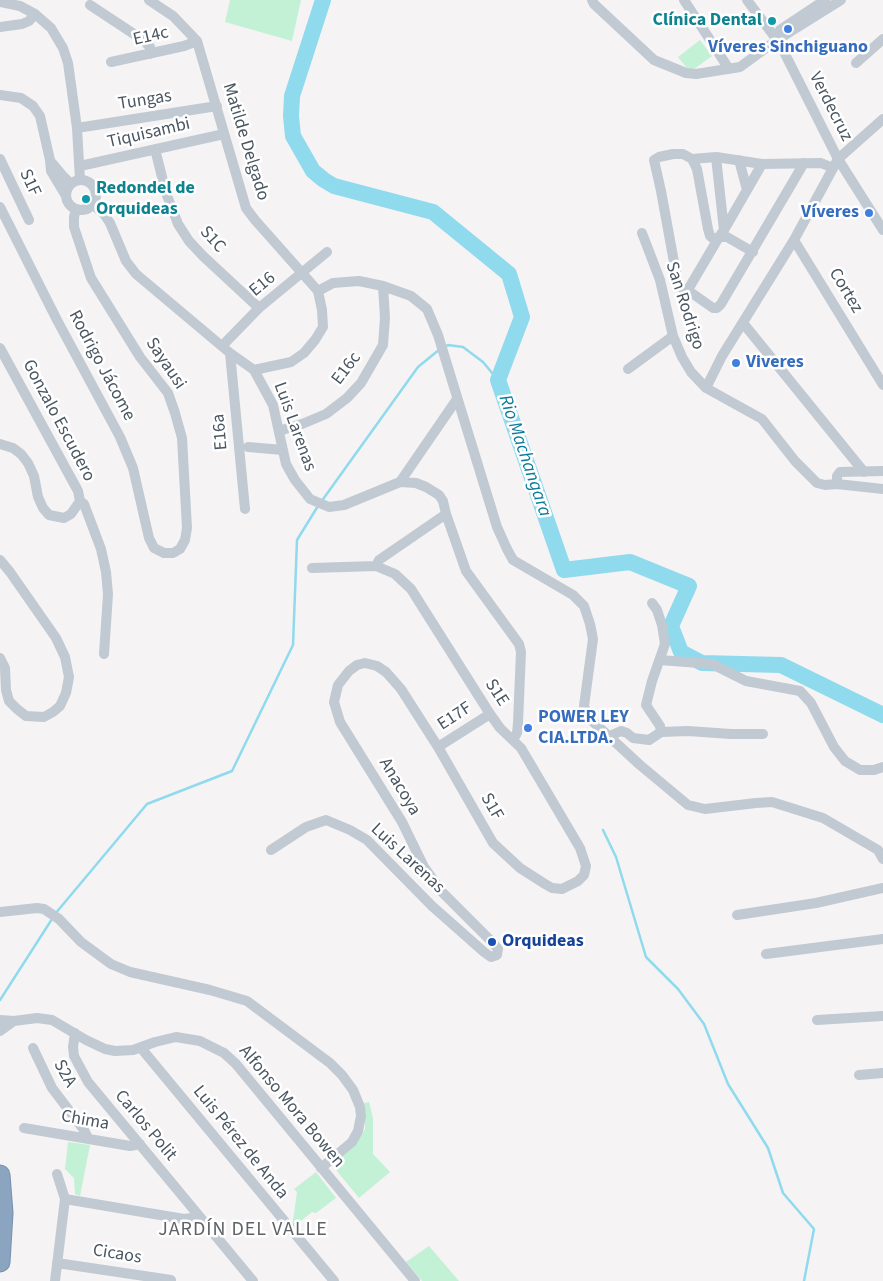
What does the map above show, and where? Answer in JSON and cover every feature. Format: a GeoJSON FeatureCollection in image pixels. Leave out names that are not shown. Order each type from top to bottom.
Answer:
{"type":"FeatureCollection","features":[{"type":"Feature","properties":{"kind":"highway"},"geometry":{"type":"LineString","coordinates":[[0,1175],[3,1213],[0,1262]]}},
{"type":"Feature","properties":{"kind":"street","name":"Matilde Delgado"},"geometry":{"type":"LineString","coordinates":[[148,0],[173,16],[197,41],[246,208],[318,291]]}},
{"type":"Feature","properties":{"kind":"street"},"geometry":{"type":"LineString","coordinates":[[592,0],[654,60],[686,73],[702,73],[740,67],[775,37],[825,0]]}},
{"type":"Feature","properties":{"kind":"street"},"geometry":{"type":"LineString","coordinates":[[684,0],[729,69]]}},
{"type":"Feature","properties":{"kind":"street","name":"Verdecruz"},"geometry":{"type":"LineString","coordinates":[[747,0],[775,37],[835,164],[883,230]]}},
{"type":"Feature","properties":{"kind":"street"},"geometry":{"type":"LineString","coordinates":[[775,37],[839,0]]}},
{"type":"Feature","properties":{"kind":"street"},"geometry":{"type":"LineString","coordinates":[[0,2],[21,3],[51,28],[63,48],[68,63],[80,166],[76,182],[68,187],[66,196]]}},
{"type":"Feature","properties":{"kind":"street"},"geometry":{"type":"LineString","coordinates":[[90,5],[143,40],[150,47],[150,54]]}},
{"type":"Feature","properties":{"kind":"street"},"geometry":{"type":"LineString","coordinates":[[0,27],[22,24],[35,14]]}},
{"type":"Feature","properties":{"kind":"street"},"geometry":{"type":"LineString","coordinates":[[856,63],[883,39]]}},
{"type":"Feature","properties":{"kind":"street","name":"E14c"},"geometry":{"type":"LineString","coordinates":[[111,62],[184,46],[197,41]]}},
{"type":"Feature","properties":{"kind":"street"},"geometry":{"type":"LineString","coordinates":[[0,95],[21,98],[36,111],[40,116],[51,171],[68,202],[76,209],[82,210],[93,205],[95,191],[90,183],[76,182],[62,175],[50,160]]}},
{"type":"Feature","properties":{"kind":"street","name":"Tungas"},"geometry":{"type":"LineString","coordinates":[[77,128],[217,106]]}},
{"type":"Feature","properties":{"kind":"street"},"geometry":{"type":"LineString","coordinates":[[706,388],[722,356],[794,240],[835,164],[883,119]]}},
{"type":"Feature","properties":{"kind":"street","name":"Tiquisambi"},"geometry":{"type":"LineString","coordinates":[[80,166],[224,134]]}},
{"type":"Feature","properties":{"kind":"street","name":"S1C"},"geometry":{"type":"LineString","coordinates":[[155,149],[166,193],[178,224],[189,241],[259,308]]}},
{"type":"Feature","properties":{"kind":"street"},"geometry":{"type":"LineString","coordinates":[[804,163],[725,300],[717,308],[713,308],[686,289],[684,290],[678,284],[654,160],[659,156],[683,154],[692,159],[716,157],[762,164],[804,163],[822,163],[835,164]]}},
{"type":"Feature","properties":{"kind":"street"},"geometry":{"type":"LineString","coordinates":[[716,157],[721,234]]}},
{"type":"Feature","properties":{"kind":"street","name":"S1F"},"geometry":{"type":"LineString","coordinates":[[0,159],[28,220]]}},
{"type":"Feature","properties":{"kind":"street"},"geometry":{"type":"LineString","coordinates":[[692,159],[697,169],[710,236],[714,239],[721,234]]}},
{"type":"Feature","properties":{"kind":"street"},"geometry":{"type":"LineString","coordinates":[[739,160],[747,190]]}},
{"type":"Feature","properties":{"kind":"street"},"geometry":{"type":"LineString","coordinates":[[686,289],[762,164]]}},
{"type":"Feature","properties":{"kind":"street","name":"Luis Larenas"},"geometry":{"type":"LineString","coordinates":[[93,205],[110,222],[126,261],[136,274],[254,370],[273,405],[286,464],[294,480],[310,499],[329,507],[344,505],[400,482]]}},
{"type":"Feature","properties":{"kind":"street","name":"Rodrigo Jácome"},"geometry":{"type":"LineString","coordinates":[[0,207],[120,437],[134,468],[148,538],[154,548]]}},
{"type":"Feature","properties":{"kind":"street","name":"Sayausi"},"geometry":{"type":"LineString","coordinates":[[76,209],[74,227],[87,269],[140,357],[168,393],[182,438],[187,528],[185,540],[180,549],[173,553],[164,553],[154,548]]}},
{"type":"Feature","properties":{"kind":"street","name":"San Rodrigo"},"geometry":{"type":"LineString","coordinates":[[642,233],[660,280],[673,336],[691,372],[706,388],[762,419],[795,461],[817,483],[883,489]]}},
{"type":"Feature","properties":{"kind":"street"},"geometry":{"type":"LineString","coordinates":[[721,234],[753,252]]}},
{"type":"Feature","properties":{"kind":"street","name":"Cortez"},"geometry":{"type":"LineString","coordinates":[[794,240],[883,385]]}},
{"type":"Feature","properties":{"kind":"street","name":"E16"},"geometry":{"type":"LineString","coordinates":[[226,349],[259,308],[327,252]]}},
{"type":"Feature","properties":{"kind":"street"},"geometry":{"type":"LineString","coordinates":[[254,370],[291,362],[304,353],[323,327],[318,291],[333,283],[359,281],[383,286],[411,296],[427,309],[440,342],[496,527],[513,560],[573,595],[584,606],[593,639],[584,706],[590,719],[640,765],[688,805],[706,809],[772,802],[823,818],[878,850],[883,859]]}},
{"type":"Feature","properties":{"kind":"street","name":"E16c"},"geometry":{"type":"LineString","coordinates":[[279,431],[326,414],[347,398],[361,383],[383,345],[385,318],[383,286]]}},
{"type":"Feature","properties":{"kind":"street"},"geometry":{"type":"LineString","coordinates":[[743,323],[864,472]]}},
{"type":"Feature","properties":{"kind":"street"},"geometry":{"type":"LineString","coordinates":[[628,369],[673,336]]}},
{"type":"Feature","properties":{"kind":"street","name":"Gonzalo Escudero"},"geometry":{"type":"LineString","coordinates":[[0,348],[78,491],[80,501],[71,514],[64,518],[49,515],[38,497],[34,476],[28,463],[13,448],[0,444]]}},
{"type":"Feature","properties":{"kind":"street","name":"E16a"},"geometry":{"type":"LineString","coordinates":[[226,349],[245,508]]}},
{"type":"Feature","properties":{"kind":"street"},"geometry":{"type":"LineString","coordinates":[[400,482],[457,399]]}},
{"type":"Feature","properties":{"kind":"street"},"geometry":{"type":"LineString","coordinates":[[248,447],[283,450]]}},
{"type":"Feature","properties":{"kind":"street"},"geometry":{"type":"LineString","coordinates":[[837,484],[837,476],[840,472],[883,471]]}},
{"type":"Feature","properties":{"kind":"street"},"geometry":{"type":"LineString","coordinates":[[400,482],[426,486],[439,495],[443,501],[466,571],[519,644],[521,652],[518,723],[517,733],[512,740]]}},
{"type":"Feature","properties":{"kind":"street"},"geometry":{"type":"LineString","coordinates":[[80,501],[84,504],[101,549],[106,572],[108,594],[104,654]]}},
{"type":"Feature","properties":{"kind":"street"},"geometry":{"type":"LineString","coordinates":[[312,568],[376,566],[380,560],[446,514]]}},
{"type":"Feature","properties":{"kind":"street"},"geometry":{"type":"LineString","coordinates":[[0,560],[56,638],[65,657],[69,677],[66,693],[60,706],[44,717],[26,716],[17,710],[9,701],[6,690],[5,668],[0,658]]}},
{"type":"Feature","properties":{"kind":"street","name":"S1E"},"geometry":{"type":"LineString","coordinates":[[376,566],[395,574],[411,589],[490,714],[500,728],[521,748],[580,848]]}},
{"type":"Feature","properties":{"kind":"street"},"geometry":{"type":"LineString","coordinates":[[652,602],[657,610],[665,644],[646,705],[660,726],[661,732]]}},
{"type":"Feature","properties":{"kind":"street"},"geometry":{"type":"LineString","coordinates":[[660,660],[712,664],[746,681],[800,691],[811,703],[834,747],[845,761],[860,770],[874,770],[883,767]]}},
{"type":"Feature","properties":{"kind":"street","name":"Anacoya"},"geometry":{"type":"LineString","coordinates":[[386,672],[377,666],[365,663],[357,665],[349,671],[338,685],[334,702],[340,722],[402,822],[424,867],[442,892],[492,942]]}},
{"type":"Feature","properties":{"kind":"street","name":"S1F"},"geometry":{"type":"LineString","coordinates":[[386,672],[401,689],[494,843],[520,868],[552,888],[562,889],[578,881],[584,875],[586,866],[580,848]]}},
{"type":"Feature","properties":{"kind":"street","name":"E17F"},"geometry":{"type":"LineString","coordinates":[[438,748],[490,714]]}},
{"type":"Feature","properties":{"kind":"street"},"geometry":{"type":"LineString","coordinates":[[610,736],[621,731],[633,738],[649,740],[661,732],[688,731],[763,734]]}},
{"type":"Feature","properties":{"kind":"street","name":"Luis Larenas"},"geometry":{"type":"LineString","coordinates":[[271,850],[306,827],[326,820],[350,830],[367,840],[432,906],[491,957],[497,955],[498,948],[492,942]]}},
{"type":"Feature","properties":{"kind":"street"},"geometry":{"type":"LineString","coordinates":[[737,914],[816,903],[883,888]]}},
{"type":"Feature","properties":{"kind":"street"},"geometry":{"type":"LineString","coordinates":[[0,912],[44,909],[59,919],[81,942],[110,964],[130,972],[210,990],[247,1001],[330,1063],[353,1090],[360,1107],[360,1116],[358,1131],[352,1142],[321,1168]]}},
{"type":"Feature","properties":{"kind":"street"},"geometry":{"type":"LineString","coordinates":[[766,954],[883,939]]}},
{"type":"Feature","properties":{"kind":"street"},"geometry":{"type":"LineString","coordinates":[[817,1020],[883,1016]]}},
{"type":"Feature","properties":{"kind":"street"},"geometry":{"type":"LineString","coordinates":[[0,1020],[14,1021],[44,1018],[52,1020],[75,1033]]}},
{"type":"Feature","properties":{"kind":"street"},"geometry":{"type":"LineString","coordinates":[[0,1031],[14,1021]]}},
{"type":"Feature","properties":{"kind":"street","name":"Alfonso Mora Bowen"},"geometry":{"type":"LineString","coordinates":[[75,1033],[105,1049],[124,1051],[176,1038],[200,1041],[224,1053],[236,1064],[414,1281]]}},
{"type":"Feature","properties":{"kind":"street","name":"Carlos Polit"},"geometry":{"type":"LineString","coordinates":[[75,1033],[73,1047],[78,1066],[83,1075],[252,1281]]}},
{"type":"Feature","properties":{"kind":"street","name":"S2A"},"geometry":{"type":"LineString","coordinates":[[33,1048],[52,1088],[88,1138]]}},
{"type":"Feature","properties":{"kind":"street","name":"Luis Pérez de Anda"},"geometry":{"type":"LineString","coordinates":[[141,1048],[334,1281]]}},
{"type":"Feature","properties":{"kind":"street"},"geometry":{"type":"LineString","coordinates":[[859,1075],[883,1073]]}},
{"type":"Feature","properties":{"kind":"street","name":"Chima"},"geometry":{"type":"LineString","coordinates":[[24,1128],[130,1146],[140,1144]]}},
{"type":"Feature","properties":{"kind":"street"},"geometry":{"type":"LineString","coordinates":[[55,1281],[65,1198],[57,1174]]}},
{"type":"Feature","properties":{"kind":"street"},"geometry":{"type":"LineString","coordinates":[[65,1198],[184,1219],[192,1218],[198,1214]]}},
{"type":"Feature","properties":{"kind":"street","name":"Cicaos"},"geometry":{"type":"LineString","coordinates":[[57,1263],[171,1280]]}},
{"type":"Feature","properties":{"kind":"green space"},"geometry":{"type":"Polygon","coordinates":[[[230,0],[301,0],[292,41],[225,22],[230,0]]]}},
{"type":"Feature","properties":{"kind":"green space"},"geometry":{"type":"Polygon","coordinates":[[[700,40],[712,56],[690,72],[678,57],[700,40]]]}},
{"type":"Feature","properties":{"kind":"green space"},"geometry":{"type":"Polygon","coordinates":[[[369,1102],[373,1118],[373,1154],[390,1172],[359,1198],[332,1165],[359,1138],[365,1129],[364,1103],[369,1102]]]}},
{"type":"Feature","properties":{"kind":"green space"},"geometry":{"type":"Polygon","coordinates":[[[68,1142],[90,1145],[80,1196],[75,1194],[74,1178],[65,1169],[68,1142]]]}},
{"type":"Feature","properties":{"kind":"green space"},"geometry":{"type":"Polygon","coordinates":[[[316,1172],[336,1198],[316,1213],[312,1212],[292,1228],[297,1192],[294,1189],[316,1172]]]}},
{"type":"Feature","properties":{"kind":"green space"},"geometry":{"type":"Polygon","coordinates":[[[429,1246],[459,1281],[422,1281],[406,1262],[429,1246]]]}},
{"type":"Feature","properties":{"kind":"waterway","name":"Rio Machangara"},"geometry":{"type":"LineString","coordinates":[[323,0],[292,96],[293,136],[313,171],[324,180],[334,186],[433,212],[509,274],[522,317],[498,380],[564,570],[630,562],[689,586],[671,626],[681,652],[702,663],[781,665],[883,715]]}},
{"type":"Feature","properties":{"kind":"waterway"},"geometry":{"type":"LineString","coordinates":[[445,347],[448,345],[463,347],[483,362],[498,380]]}},
{"type":"Feature","properties":{"kind":"waterway"},"geometry":{"type":"LineString","coordinates":[[321,502],[418,367],[440,349]]}},
{"type":"Feature","properties":{"kind":"waterway"},"geometry":{"type":"LineString","coordinates":[[55,914],[147,804],[232,771],[293,645],[297,540],[318,506]]}},
{"type":"Feature","properties":{"kind":"waterway"},"geometry":{"type":"LineString","coordinates":[[603,830],[616,857],[646,957],[678,989],[704,1024],[728,1084],[768,1148],[783,1193],[814,1229],[804,1281]]}},
{"type":"Feature","properties":{"kind":"waterway"},"geometry":{"type":"LineString","coordinates":[[0,1000],[52,919]]}},
{"type":"Feature","properties":{"kind":"place","name":"Clínica Dental"},"geometry":{"type":"Point","coordinates":[772,21]}},
{"type":"Feature","properties":{"kind":"place","name":"Víveres Sinchiguano"},"geometry":{"type":"Point","coordinates":[788,29]}},
{"type":"Feature","properties":{"kind":"place","name":"Redondel de Orquideas"},"geometry":{"type":"Point","coordinates":[86,199]}},
{"type":"Feature","properties":{"kind":"place","name":"Víveres"},"geometry":{"type":"Point","coordinates":[869,213]}},
{"type":"Feature","properties":{"kind":"place","name":"Viveres"},"geometry":{"type":"Point","coordinates":[736,363]}},
{"type":"Feature","properties":{"kind":"place","name":"POWER LEY CIA.LTDA."},"geometry":{"type":"Point","coordinates":[528,728]}},
{"type":"Feature","properties":{"kind":"place","name":"Orquideas"},"geometry":{"type":"Point","coordinates":[492,942]}},
{"type":"Feature","properties":{"kind":"district","name":"JARDÍN DEL VALLE"},"geometry":{"type":"Point","coordinates":[243,1231]}}]}
